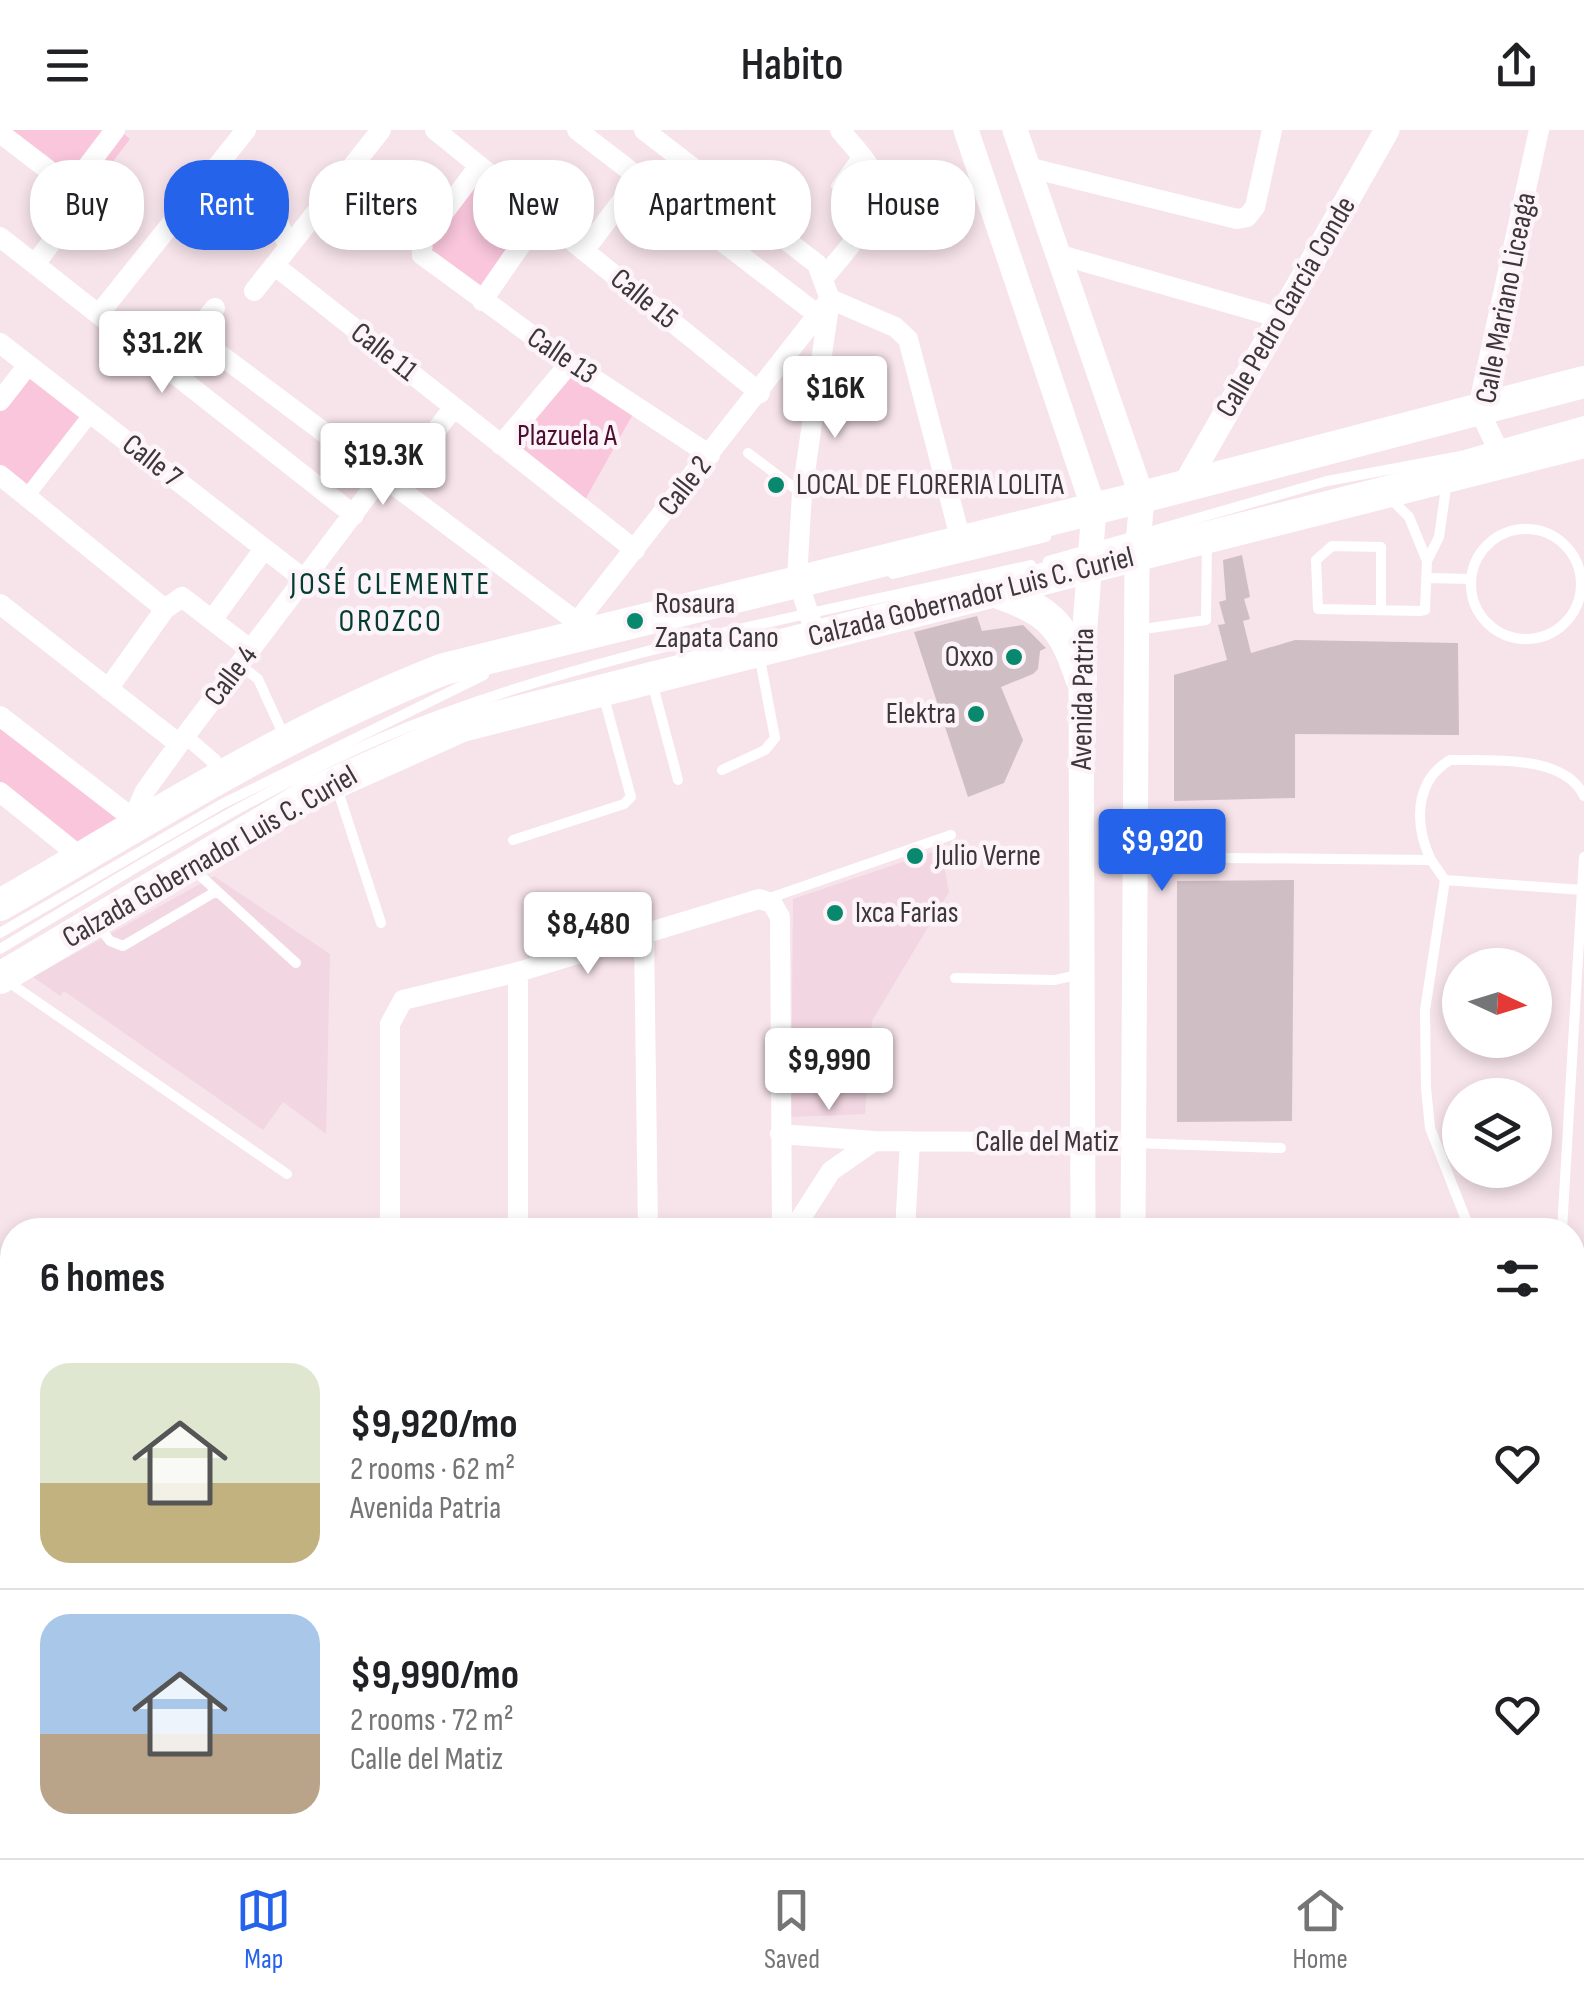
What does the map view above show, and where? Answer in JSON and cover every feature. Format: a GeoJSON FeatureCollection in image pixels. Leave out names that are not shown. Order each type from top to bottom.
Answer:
{"type":"FeatureCollection","features":[{"type":"Feature","properties":{"kind":"main road","name":"Calzada Gobernador Luis C. Curiel"},"geometry":{"type":"LineString","coordinates":[[1,968],[95,922],[335,782],[462,726],[758,648],[812,625],[996,592],[1185,485],[1481,413],[1584,382]]}},
{"type":"Feature","properties":{"kind":"main road","name":"Calzada Gobernador Luis C. Curiel"},"geometry":{"type":"LineString","coordinates":[[0,905],[136,822],[286,739],[360,702],[444,670],[961,540],[1111,529],[1208,539],[1448,476],[1501,455],[1584,442]]}},
{"type":"Feature","properties":{"kind":"main road"},"geometry":{"type":"LineString","coordinates":[[996,592],[1024,602],[1059,625],[1082,678]]}},
{"type":"Feature","properties":{"kind":"street"},"geometry":{"type":"LineString","coordinates":[[98,160],[116,130]]}},
{"type":"Feature","properties":{"kind":"street"},"geometry":{"type":"LineString","coordinates":[[224,160],[246,130]]}},
{"type":"Feature","properties":{"kind":"street"},"geometry":{"type":"LineString","coordinates":[[289,245],[381,130]]}},
{"type":"Feature","properties":{"kind":"street","name":"Calle 15"},"geometry":{"type":"LineString","coordinates":[[435,130],[473,161]]}},
{"type":"Feature","properties":{"kind":"street"},"geometry":{"type":"LineString","coordinates":[[576,130],[615,160]]}},
{"type":"Feature","properties":{"kind":"street"},"geometry":{"type":"LineString","coordinates":[[644,130],[817,264],[824,298],[802,493],[797,584],[812,625]]}},
{"type":"Feature","properties":{"kind":"street","name":"Calle 2"},"geometry":{"type":"LineString","coordinates":[[382,476],[577,622],[760,393],[824,298],[875,208],[878,191],[873,172],[840,130]]}},
{"type":"Feature","properties":{"kind":"street","name":"Avenida Patria"},"geometry":{"type":"LineString","coordinates":[[966,130],[1111,529],[1082,678],[1083,1218]]}},
{"type":"Feature","properties":{"kind":"street","name":"Avenida Patria"},"geometry":{"type":"LineString","coordinates":[[1015,130],[1058,254],[1111,529],[1136,630],[1133,1218]]}},
{"type":"Feature","properties":{"kind":"street"},"geometry":{"type":"LineString","coordinates":[[1027,167],[1237,219],[1255,208],[1272,130]]}},
{"type":"Feature","properties":{"kind":"street","name":"Calle Pedro García Conde"},"geometry":{"type":"LineString","coordinates":[[1185,485],[1386,130]]}},
{"type":"Feature","properties":{"kind":"street","name":"Calle Mariano Liceaga"},"geometry":{"type":"LineString","coordinates":[[1501,455],[1481,413],[1539,130]]}},
{"type":"Feature","properties":{"kind":"street"},"geometry":{"type":"LineString","coordinates":[[0,132],[36,160]]}},
{"type":"Feature","properties":{"kind":"street","name":"Calle 13"},"geometry":{"type":"LineString","coordinates":[[473,174],[419,251],[570,363],[710,455]]}},
{"type":"Feature","properties":{"kind":"street"},"geometry":{"type":"LineString","coordinates":[[584,251],[614,211]]}},
{"type":"Feature","properties":{"kind":"street"},"geometry":{"type":"LineString","coordinates":[[99,314],[164,235]]}},
{"type":"Feature","properties":{"kind":"street"},"geometry":{"type":"LineString","coordinates":[[2,243],[99,314],[354,515]]}},
{"type":"Feature","properties":{"kind":"street"},"geometry":{"type":"LineString","coordinates":[[34,264],[43,250]]}},
{"type":"Feature","properties":{"kind":"street"},"geometry":{"type":"LineString","coordinates":[[254,291],[285,250]]}},
{"type":"Feature","properties":{"kind":"street"},"geometry":{"type":"LineString","coordinates":[[482,301],[517,250]]}},
{"type":"Feature","properties":{"kind":"street"},"geometry":{"type":"LineString","coordinates":[[750,250],[824,298],[894,328],[908,339],[961,540]]}},
{"type":"Feature","properties":{"kind":"street","name":"Calle 15"},"geometry":{"type":"LineString","coordinates":[[584,251],[760,393]]}},
{"type":"Feature","properties":{"kind":"street"},"geometry":{"type":"LineString","coordinates":[[1058,254],[1280,318]]}},
{"type":"Feature","properties":{"kind":"street","name":"Calle 11"},"geometry":{"type":"LineString","coordinates":[[274,265],[635,550]]}},
{"type":"Feature","properties":{"kind":"street"},"geometry":{"type":"LineString","coordinates":[[166,367],[215,308]]}},
{"type":"Feature","properties":{"kind":"street","name":"Calle 7"},"geometry":{"type":"LineString","coordinates":[[0,343],[304,580]]}},
{"type":"Feature","properties":{"kind":"street"},"geometry":{"type":"LineString","coordinates":[[218,353],[382,476]]}},
{"type":"Feature","properties":{"kind":"street"},"geometry":{"type":"LineString","coordinates":[[502,444],[570,363]]}},
{"type":"Feature","properties":{"kind":"street"},"geometry":{"type":"LineString","coordinates":[[0,401],[28,365]]}},
{"type":"Feature","properties":{"kind":"street","name":"Calle 4"},"geometry":{"type":"LineString","coordinates":[[136,822],[145,791],[382,476],[408,466],[454,407]]}},
{"type":"Feature","properties":{"kind":"street"},"geometry":{"type":"LineString","coordinates":[[26,496],[91,414]]}},
{"type":"Feature","properties":{"kind":"street"},"geometry":{"type":"LineString","coordinates":[[0,475],[165,609]]}},
{"type":"Feature","properties":{"kind":"street"},"geometry":{"type":"LineString","coordinates":[[212,620],[264,548]]}},
{"type":"Feature","properties":{"kind":"street"},"geometry":{"type":"LineString","coordinates":[[108,688],[165,609],[182,598],[212,620],[245,658]]}},
{"type":"Feature","properties":{"kind":"street"},"geometry":{"type":"LineString","coordinates":[[0,604],[108,688],[214,761],[218,780]]}},
{"type":"Feature","properties":{"kind":"street"},"geometry":{"type":"LineString","coordinates":[[0,716],[136,822]]}},
{"type":"Feature","properties":{"kind":"street"},"geometry":{"type":"LineString","coordinates":[[0,792],[82,858]]}},
{"type":"Feature","properties":{"kind":"street"},"geometry":{"type":"LineString","coordinates":[[390,1218],[390,1024],[396,1007],[411,996],[518,972],[769,901],[780,917],[782,1218]]}},
{"type":"Feature","properties":{"kind":"street"},"geometry":{"type":"LineString","coordinates":[[644,935],[648,1218]]}},
{"type":"Feature","properties":{"kind":"street"},"geometry":{"type":"LineString","coordinates":[[518,972],[518,1218]]}},
{"type":"Feature","properties":{"kind":"street","name":"Calle del Matiz"},"geometry":{"type":"LineString","coordinates":[[780,1134],[874,1142],[1134,1143]]}},
{"type":"Feature","properties":{"kind":"street"},"geometry":{"type":"LineString","coordinates":[[906,1218],[910,1141]]}},
{"type":"Feature","properties":{"kind":"street"},"geometry":{"type":"LineString","coordinates":[[801,1218],[832,1172],[874,1142]]}},
{"type":"Feature","properties":{"kind":"lane"},"geometry":{"type":"LineString","coordinates":[[855,160],[859,154]]}},
{"type":"Feature","properties":{"kind":"lane"},"geometry":{"type":"LineString","coordinates":[[287,1174],[1,968],[206,825],[379,740],[480,702],[608,664],[812,625],[1481,413],[1584,396]]}},
{"type":"Feature","properties":{"kind":"lane"},"geometry":{"type":"LineString","coordinates":[[1111,529],[1184,520],[1326,481],[1501,455],[1584,421]]}},
{"type":"Feature","properties":{"kind":"lane"},"geometry":{"type":"LineString","coordinates":[[748,453],[802,493]]}},
{"type":"Feature","properties":{"kind":"lane"},"geometry":{"type":"LineString","coordinates":[[1426,560],[1439,538],[1448,476]]}},
{"type":"Feature","properties":{"kind":"lane"},"geometry":{"type":"LineString","coordinates":[[1381,610],[1381,547],[1329,547],[1316,560],[1316,607],[1381,610],[1424,610],[1426,560],[1408,517],[1384,494]]}},
{"type":"Feature","properties":{"kind":"lane"},"geometry":{"type":"LineString","coordinates":[[1536,529],[1568,547],[1582,580],[1571,615],[1559,628],[1525,639],[1508,636],[1480,614],[1471,579],[1486,546],[1500,534],[1536,529]]}},
{"type":"Feature","properties":{"kind":"lane"},"geometry":{"type":"LineString","coordinates":[[509,667],[797,584],[903,573],[1056,535]]}},
{"type":"Feature","properties":{"kind":"lane"},"geometry":{"type":"LineString","coordinates":[[1136,630],[1206,620],[1208,539]]}},
{"type":"Feature","properties":{"kind":"lane"},"geometry":{"type":"LineString","coordinates":[[1426,578],[1471,579]]}},
{"type":"Feature","properties":{"kind":"lane"},"geometry":{"type":"LineString","coordinates":[[722,770],[770,747],[775,738],[758,648]]}},
{"type":"Feature","properties":{"kind":"lane"},"geometry":{"type":"LineString","coordinates":[[245,658],[286,739]]}},
{"type":"Feature","properties":{"kind":"lane"},"geometry":{"type":"LineString","coordinates":[[0,933],[222,804],[491,673]]}},
{"type":"Feature","properties":{"kind":"lane"},"geometry":{"type":"LineString","coordinates":[[650,676],[678,780]]}},
{"type":"Feature","properties":{"kind":"lane"},"geometry":{"type":"LineString","coordinates":[[513,840],[624,804],[631,797],[601,688]]}},
{"type":"Feature","properties":{"kind":"lane"},"geometry":{"type":"LineString","coordinates":[[1465,1218],[1430,1128],[1425,1010],[1446,880],[1421,838],[1419,811],[1427,785],[1450,760],[1554,768],[1566,774],[1584,796]]}},
{"type":"Feature","properties":{"kind":"lane"},"geometry":{"type":"LineString","coordinates":[[335,782],[381,923]]}},
{"type":"Feature","properties":{"kind":"lane"},"geometry":{"type":"LineString","coordinates":[[769,901],[951,835]]}},
{"type":"Feature","properties":{"kind":"lane"},"geometry":{"type":"LineString","coordinates":[[1135,857],[1432,860]]}},
{"type":"Feature","properties":{"kind":"lane"},"geometry":{"type":"LineString","coordinates":[[1563,1218],[1584,857]]}},
{"type":"Feature","properties":{"kind":"lane"},"geometry":{"type":"LineString","coordinates":[[190,866],[296,963]]}},
{"type":"Feature","properties":{"kind":"lane"},"geometry":{"type":"LineString","coordinates":[[1446,880],[1582,890]]}},
{"type":"Feature","properties":{"kind":"lane"},"geometry":{"type":"LineString","coordinates":[[95,922],[110,941],[123,946],[215,892]]}},
{"type":"Feature","properties":{"kind":"lane"},"geometry":{"type":"LineString","coordinates":[[954,978],[1055,980],[1082,974]]}},
{"type":"Feature","properties":{"kind":"lane"},"geometry":{"type":"LineString","coordinates":[[1134,1143],[1281,1148]]}},
{"type":"Feature","properties":{"kind":"shaded area"},"geometry":{"type":"Polygon","coordinates":[[[941,849],[949,892],[872,1021],[865,1114],[791,1117],[793,899],[941,849]]]}},
{"type":"Feature","properties":{"kind":"shaded area"},"geometry":{"type":"Polygon","coordinates":[[[214,876],[330,954],[326,1134],[283,1102],[263,1130],[64,991],[60,996],[33,977],[214,876]]]}},
{"type":"Feature","properties":{"kind":"green space"},"geometry":{"type":"Polygon","coordinates":[[[0,130],[119,130],[130,139],[114,160],[38,160],[0,130]]]}},
{"type":"Feature","properties":{"kind":"green space"},"geometry":{"type":"Polygon","coordinates":[[[473,174],[473,250],[517,250],[482,301],[419,251],[453,250],[453,203],[473,174]]]}},
{"type":"Feature","properties":{"kind":"green space","name":"Plazuela A"},"geometry":{"type":"Polygon","coordinates":[[[561,364],[633,414],[581,507],[501,445],[561,364]]]}},
{"type":"Feature","properties":{"kind":"green space"},"geometry":{"type":"Polygon","coordinates":[[[28,365],[91,414],[27,496],[0,475],[0,401],[28,365]]]}},
{"type":"Feature","properties":{"kind":"green space"},"geometry":{"type":"Polygon","coordinates":[[[0,719],[123,814],[82,856],[0,789],[0,719]]]}},
{"type":"Feature","properties":{"kind":"building"},"geometry":{"type":"Polygon","coordinates":[[[1242,555],[1250,597],[1244,599],[1250,619],[1243,621],[1251,653],[1295,640],[1458,643],[1459,735],[1295,734],[1295,798],[1174,801],[1174,675],[1227,660],[1218,625],[1225,624],[1219,602],[1226,600],[1223,560],[1242,555]]]}},
{"type":"Feature","properties":{"kind":"building","name":"Elektra"},"geometry":{"type":"Polygon","coordinates":[[[977,616],[982,631],[1023,625],[1046,648],[1040,651],[1038,669],[1033,674],[1001,687],[1023,740],[1004,783],[968,797],[914,632],[977,616]]]}},
{"type":"Feature","properties":{"kind":"building"},"geometry":{"type":"Polygon","coordinates":[[[1294,880],[1292,1121],[1177,1122],[1177,881],[1294,880]]]}},
{"type":"Feature","properties":{"kind":"place","name":"LOCAL DE FLORERIA LOLITA"},"geometry":{"type":"Point","coordinates":[776,485]}},
{"type":"Feature","properties":{"kind":"place","name":"Rosaura Zapata Cano"},"geometry":{"type":"Point","coordinates":[635,621]}},
{"type":"Feature","properties":{"kind":"place","name":"Oxxo"},"geometry":{"type":"Point","coordinates":[1014,657]}},
{"type":"Feature","properties":{"kind":"place","name":"Elektra"},"geometry":{"type":"Point","coordinates":[976,714]}},
{"type":"Feature","properties":{"kind":"place","name":"Julio Verne"},"geometry":{"type":"Point","coordinates":[915,856]}},
{"type":"Feature","properties":{"kind":"place","name":"Ixca Farias"},"geometry":{"type":"Point","coordinates":[835,913]}},
{"type":"Feature","properties":{"kind":"district","name":"JOSÉ CLEMENTE OROZCO"},"geometry":{"type":"Point","coordinates":[391,602]}}]}
